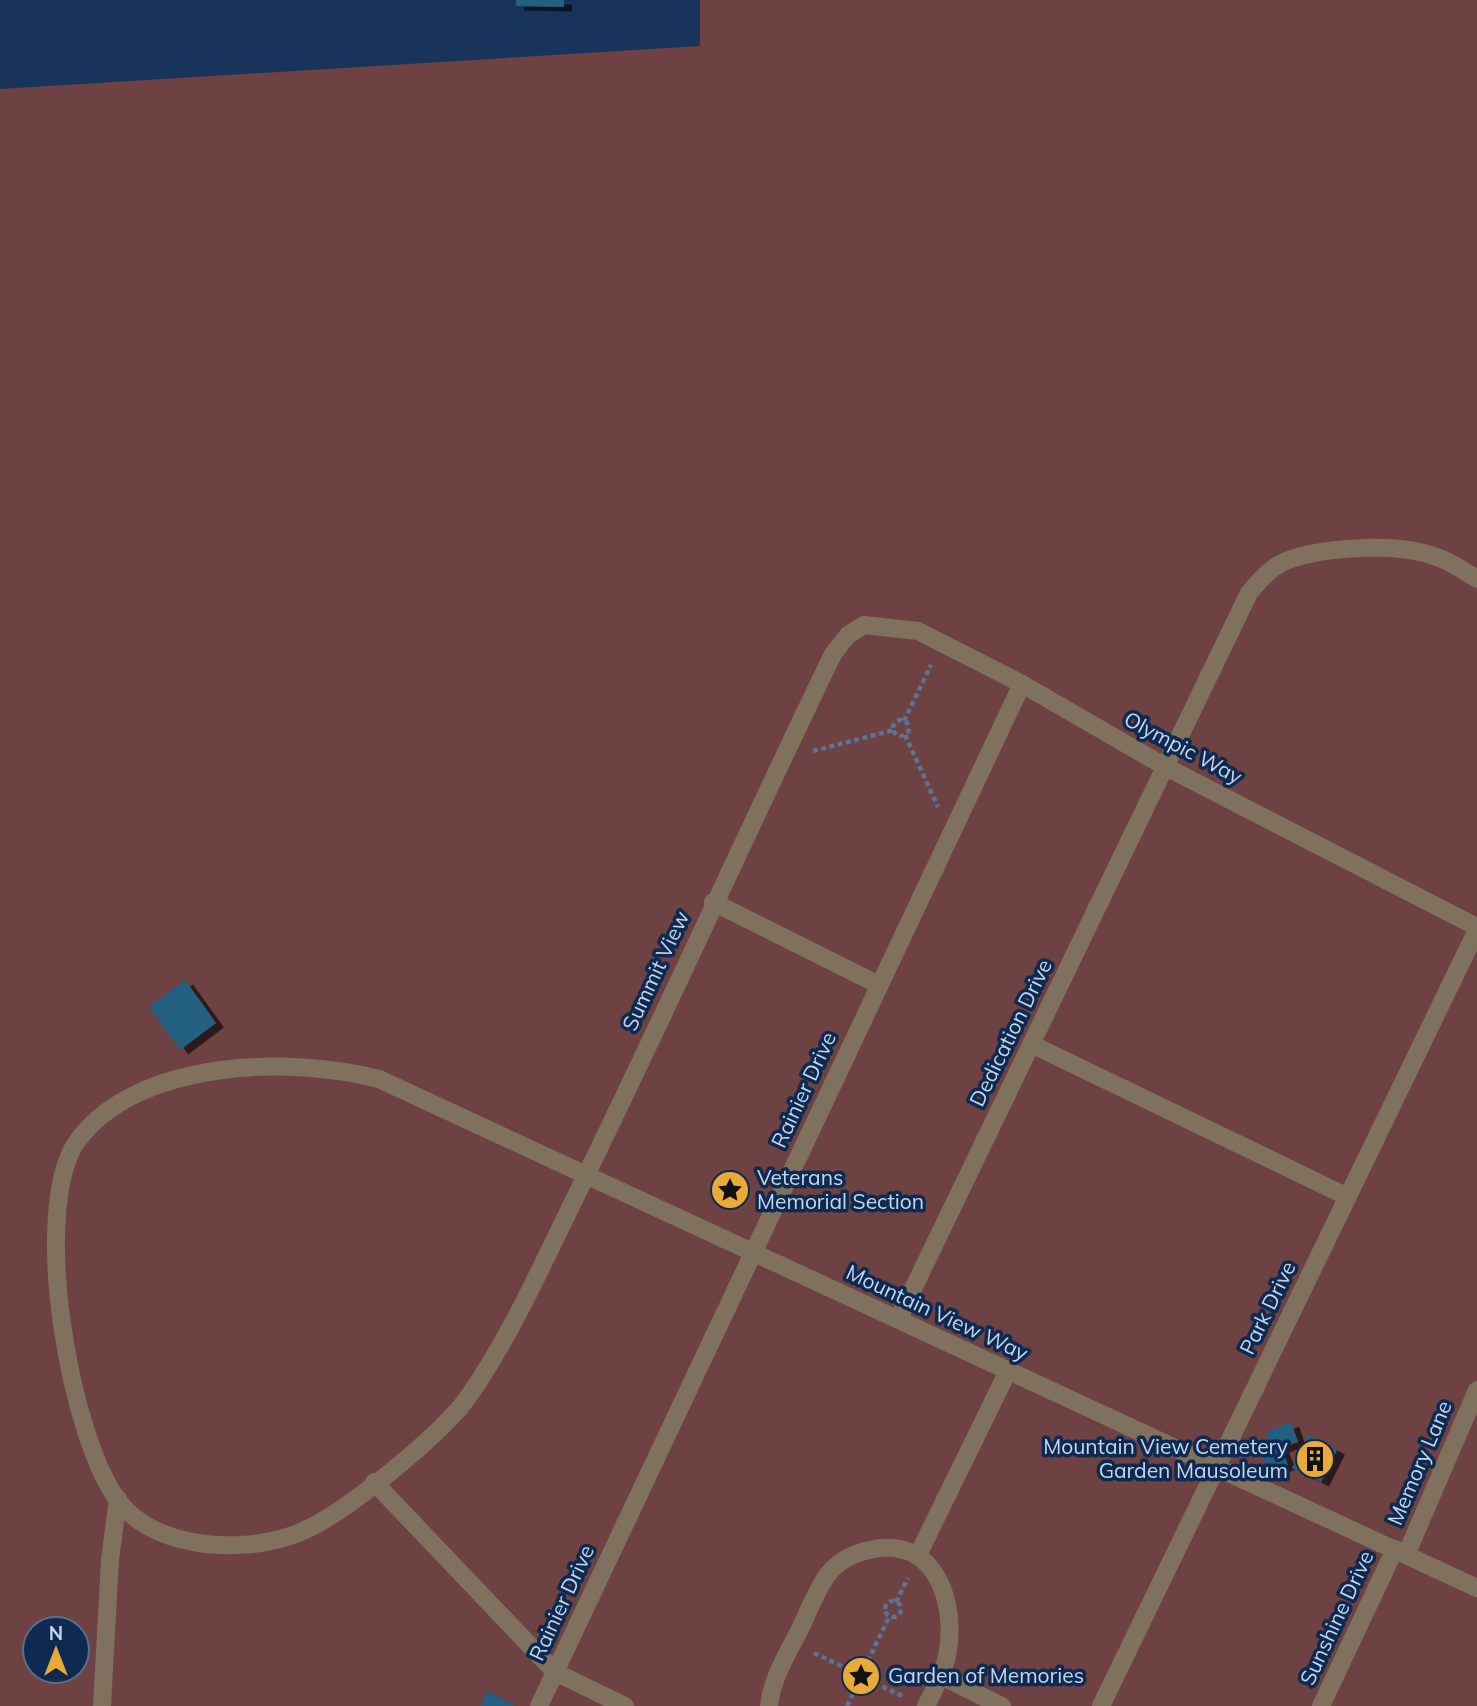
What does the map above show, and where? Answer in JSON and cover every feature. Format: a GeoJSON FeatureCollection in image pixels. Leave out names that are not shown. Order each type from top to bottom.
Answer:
{"type":"FeatureCollection","features":[{"type":"Feature","properties":{"kind":"lane","name":"Dedication Drive"},"geometry":{"type":"LineString","coordinates":[[898,1320],[1249,593],[1259,581],[1286,561],[1339,550],[1422,553],[1452,563],[1477,579]]}},
{"type":"Feature","properties":{"kind":"lane","name":"Olympic Way"},"geometry":{"type":"LineString","coordinates":[[864,625],[918,631],[1022,684],[1164,766],[1477,928]]}},
{"type":"Feature","properties":{"kind":"lane","name":"Summit View"},"geometry":{"type":"LineString","coordinates":[[118,1499],[138,1520],[162,1533],[190,1542],[240,1545],[302,1532],[332,1514],[374,1482],[458,1411],[501,1347],[586,1175],[713,902],[833,654],[848,635],[864,625]]}},
{"type":"Feature","properties":{"kind":"lane","name":"Rainier Drive"},"geometry":{"type":"LineString","coordinates":[[539,1706],[1022,684]]}},
{"type":"Feature","properties":{"kind":"lane"},"geometry":{"type":"LineString","coordinates":[[713,902],[879,985]]}},
{"type":"Feature","properties":{"kind":"lane","name":"Park Drive"},"geometry":{"type":"LineString","coordinates":[[1101,1706],[1477,928]]}},
{"type":"Feature","properties":{"kind":"lane"},"geometry":{"type":"LineString","coordinates":[[1031,1044],[1348,1197]]}},
{"type":"Feature","properties":{"kind":"lane","name":"Mountain View Way"},"geometry":{"type":"LineString","coordinates":[[118,1499],[90,1449],[75,1392],[59,1295],[59,1195],[64,1168],[77,1141],[96,1121],[144,1091],[197,1075],[275,1067],[317,1067],[379,1079],[1477,1588]]}},
{"type":"Feature","properties":{"kind":"lane"},"geometry":{"type":"LineString","coordinates":[[918,1555],[1008,1371]]}},
{"type":"Feature","properties":{"kind":"lane","name":"Memory Lane"},"geometry":{"type":"LineString","coordinates":[[1400,1552],[1477,1390]]}},
{"type":"Feature","properties":{"kind":"lane"},"geometry":{"type":"LineString","coordinates":[[374,1482],[555,1672],[625,1706]]}},
{"type":"Feature","properties":{"kind":"lane"},"geometry":{"type":"LineString","coordinates":[[102,1706],[110,1560],[118,1499]]}},
{"type":"Feature","properties":{"kind":"lane"},"geometry":{"type":"LineString","coordinates":[[769,1706],[774,1678],[828,1574],[845,1559],[861,1552],[893,1547],[918,1555],[938,1579],[946,1598],[949,1640],[942,1676],[919,1703]]}},
{"type":"Feature","properties":{"kind":"lane","name":"Sunshine Drive"},"geometry":{"type":"LineString","coordinates":[[1321,1706],[1400,1552]]}},
{"type":"Feature","properties":{"kind":"lane"},"geometry":{"type":"LineString","coordinates":[[942,1676],[1002,1706]]}},
{"type":"Feature","properties":{"kind":"path"},"geometry":{"type":"LineString","coordinates":[[894,730],[895,723],[904,720],[942,643]]}},
{"type":"Feature","properties":{"kind":"path"},"geometry":{"type":"LineString","coordinates":[[904,720],[909,726],[905,735],[950,834]]}},
{"type":"Feature","properties":{"kind":"path"},"geometry":{"type":"LineString","coordinates":[[783,758],[894,730]]}},
{"type":"Feature","properties":{"kind":"path"},"geometry":{"type":"LineString","coordinates":[[894,730],[899,735],[905,735]]}},
{"type":"Feature","properties":{"kind":"path"},"geometry":{"type":"LineString","coordinates":[[792,1643],[854,1672],[864,1669],[889,1616]]}},
{"type":"Feature","properties":{"kind":"path"},"geometry":{"type":"LineString","coordinates":[[864,1669],[868,1673],[867,1679]]}},
{"type":"Feature","properties":{"kind":"path"},"geometry":{"type":"LineString","coordinates":[[854,1672],[858,1683]]}},
{"type":"Feature","properties":{"kind":"path"},"geometry":{"type":"LineString","coordinates":[[847,1706],[858,1683],[867,1679],[919,1703]]}},
{"type":"Feature","properties":{"kind":"shaded area"},"geometry":{"type":"Polygon","coordinates":[[[700,0],[1477,0],[1477,1706],[0,1706],[0,89],[700,46],[700,0]]]}},
{"type":"Feature","properties":{"kind":"building"},"geometry":{"type":"Polygon","coordinates":[[[516,0],[564,0],[564,7],[516,6],[516,0]]]}},
{"type":"Feature","properties":{"kind":"building"},"geometry":{"type":"Polygon","coordinates":[[[185,980],[216,1023],[180,1050],[149,1007],[185,980]]]}},
{"type":"Feature","properties":{"kind":"building","name":"Mountain View Cemetery Garden Mausoleum"},"geometry":{"type":"Polygon","coordinates":[[[1291,1422],[1298,1442],[1281,1448],[1288,1465],[1269,1473],[1259,1446],[1269,1442],[1266,1432],[1291,1422]]]}},
{"type":"Feature","properties":{"kind":"building","name":"Mountain View Cemetery Garden Mausoleum"},"geometry":{"type":"Polygon","coordinates":[[[1308,1435],[1337,1450],[1321,1482],[1292,1468],[1308,1435]]]}},
{"type":"Feature","properties":{"kind":"building"},"geometry":{"type":"Polygon","coordinates":[[[487,1691],[516,1706],[480,1706],[487,1691]]]}},
{"type":"Feature","properties":{"kind":"place","name":"Veterans Memorial Section"},"geometry":{"type":"Point","coordinates":[730,1190]}},
{"type":"Feature","properties":{"kind":"place","name":"Mountain View Cemetery Garden Mausoleum"},"geometry":{"type":"Point","coordinates":[1315,1459]}},
{"type":"Feature","properties":{"kind":"place","name":"Garden of Memories"},"geometry":{"type":"Point","coordinates":[861,1676]}}]}
